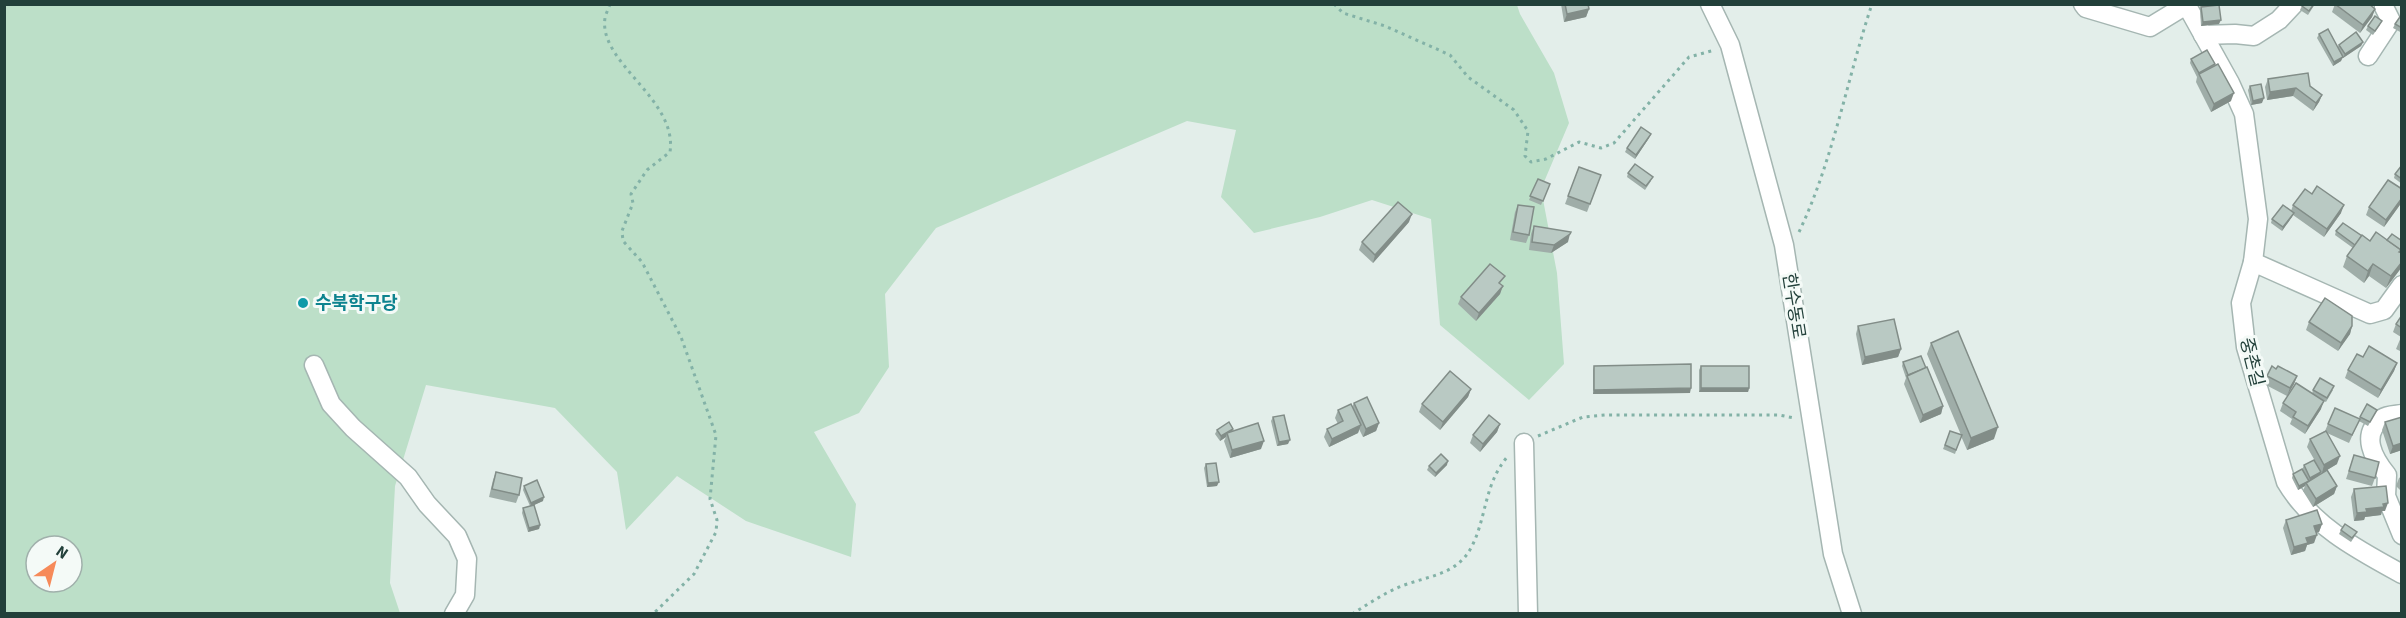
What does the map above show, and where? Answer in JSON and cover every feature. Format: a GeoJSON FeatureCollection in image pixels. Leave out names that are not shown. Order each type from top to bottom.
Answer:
{"type":"FeatureCollection","features":[{"type":"Feature","properties":{"kind":"street","name":"한수동로"},"geometry":{"type":"LineString","coordinates":[[1710,4],[1731,47],[1786,258],[1833,554],[1852,614]]}},
{"type":"Feature","properties":{"kind":"street"},"geometry":{"type":"LineString","coordinates":[[2083,4],[2086,8],[2150,27],[2186,5]]}},
{"type":"Feature","properties":{"kind":"street"},"geometry":{"type":"LineString","coordinates":[[2203,35],[2254,36],[2279,20],[2294,4]]}},
{"type":"Feature","properties":{"kind":"street","name":"중촌길"},"geometry":{"type":"LineString","coordinates":[[2186,5],[2230,83],[2244,114],[2258,219],[2253,262],[2241,303],[2246,347],[2286,482],[2296,499],[2346,544],[2402,574]]}},
{"type":"Feature","properties":{"kind":"street"},"geometry":{"type":"LineString","coordinates":[[2368,56],[2391,21],[2383,6]]}},
{"type":"Feature","properties":{"kind":"street"},"geometry":{"type":"LineString","coordinates":[[2253,262],[2370,314],[2384,310],[2402,285]]}},
{"type":"Feature","properties":{"kind":"street"},"geometry":{"type":"LineString","coordinates":[[314,365],[331,404],[353,428],[408,477],[427,504],[457,536],[467,559],[465,595],[454,614]]}},
{"type":"Feature","properties":{"kind":"street"},"geometry":{"type":"LineString","coordinates":[[2402,414],[2383,417],[2373,430],[2369,443],[2374,460],[2387,475],[2386,496],[2402,535]]}},
{"type":"Feature","properties":{"kind":"street"},"geometry":{"type":"LineString","coordinates":[[1524,443],[1528,614]]}},
{"type":"Feature","properties":{"kind":"path"},"geometry":{"type":"LineString","coordinates":[[610,4],[605,18],[608,39],[628,72],[660,108],[671,141],[670,152],[647,170],[631,194],[633,203],[622,231],[623,241],[642,262],[681,337],[716,435],[710,500],[717,520],[716,532],[694,574],[652,614]]}},
{"type":"Feature","properties":{"kind":"path"},"geometry":{"type":"LineString","coordinates":[[1334,4],[1343,13],[1385,26],[1450,55],[1468,77],[1514,110],[1528,131],[1525,156],[1531,162],[1546,159],[1579,142],[1601,148],[1614,142],[1689,57],[1731,47]]}},
{"type":"Feature","properties":{"kind":"path"},"geometry":{"type":"LineString","coordinates":[[1786,258],[1808,212],[1872,4]]}},
{"type":"Feature","properties":{"kind":"path"},"geometry":{"type":"LineString","coordinates":[[1352,614],[1398,587],[1441,574],[1458,564],[1472,546],[1494,474],[1506,457],[1524,443],[1583,417],[1779,415],[1812,422]]}},
{"type":"Feature","properties":{"kind":"green space"},"geometry":{"type":"Polygon","coordinates":[[[4,5],[1517,5],[1554,73],[1569,123],[1541,189],[1557,273],[1564,364],[1529,400],[1440,325],[1431,219],[1372,200],[1320,217],[1254,233],[1221,197],[1236,130],[1187,121],[936,228],[885,294],[889,367],[859,413],[814,432],[856,504],[851,557],[746,521],[677,476],[626,530],[617,472],[555,408],[426,385],[395,486],[390,583],[400,613],[5,613],[4,5]]]}},
{"type":"Feature","properties":{"kind":"building"},"geometry":{"type":"Polygon","coordinates":[[[1565,4],[1588,4],[1589,9],[1567,14],[1565,4]]]}},
{"type":"Feature","properties":{"kind":"building"},"geometry":{"type":"Polygon","coordinates":[[[2303,4],[2314,4],[2309,11],[2302,6],[2303,4]]]}},
{"type":"Feature","properties":{"kind":"building"},"geometry":{"type":"Polygon","coordinates":[[[2335,4],[2369,4],[2375,9],[2363,25],[2335,4]]]}},
{"type":"Feature","properties":{"kind":"building"},"geometry":{"type":"Polygon","coordinates":[[[2219,5],[2221,20],[2203,22],[2201,7],[2219,5]]]}},
{"type":"Feature","properties":{"kind":"building"},"geometry":{"type":"Polygon","coordinates":[[[2402,14],[2402,28],[2395,24],[2402,14]]]}},
{"type":"Feature","properties":{"kind":"building"},"geometry":{"type":"Polygon","coordinates":[[[2375,16],[2382,21],[2375,31],[2368,26],[2375,16]]]}},
{"type":"Feature","properties":{"kind":"building"},"geometry":{"type":"Polygon","coordinates":[[[2328,29],[2343,57],[2334,62],[2319,34],[2328,29]]]}},
{"type":"Feature","properties":{"kind":"building"},"geometry":{"type":"Polygon","coordinates":[[[2356,32],[2363,42],[2345,54],[2339,45],[2356,32]]]}},
{"type":"Feature","properties":{"kind":"building"},"geometry":{"type":"Polygon","coordinates":[[[2207,50],[2215,64],[2199,73],[2191,59],[2207,50]]]}},
{"type":"Feature","properties":{"kind":"building"},"geometry":{"type":"Polygon","coordinates":[[[2218,64],[2234,93],[2214,104],[2199,74],[2218,64]]]}},
{"type":"Feature","properties":{"kind":"building"},"geometry":{"type":"Polygon","coordinates":[[[2308,73],[2310,86],[2322,95],[2316,103],[2296,88],[2270,92],[2268,79],[2308,73]]]}},
{"type":"Feature","properties":{"kind":"building"},"geometry":{"type":"Polygon","coordinates":[[[2261,84],[2264,98],[2253,101],[2250,86],[2261,84]]]}},
{"type":"Feature","properties":{"kind":"building"},"geometry":{"type":"Polygon","coordinates":[[[1641,127],[1651,134],[1636,155],[1627,148],[1641,127]]]}},
{"type":"Feature","properties":{"kind":"building"},"geometry":{"type":"Polygon","coordinates":[[[1635,164],[1653,177],[1646,186],[1628,173],[1635,164]]]}},
{"type":"Feature","properties":{"kind":"building"},"geometry":{"type":"Polygon","coordinates":[[[2402,165],[2402,179],[2395,174],[2402,165]]]}},
{"type":"Feature","properties":{"kind":"building"},"geometry":{"type":"Polygon","coordinates":[[[1579,167],[1601,175],[1590,204],[1568,196],[1579,167]]]}},
{"type":"Feature","properties":{"kind":"building"},"geometry":{"type":"Polygon","coordinates":[[[1538,179],[1550,184],[1543,201],[1530,196],[1538,179]]]}},
{"type":"Feature","properties":{"kind":"building"},"geometry":{"type":"Polygon","coordinates":[[[2388,180],[2402,189],[2402,198],[2386,220],[2369,207],[2388,180]]]}},
{"type":"Feature","properties":{"kind":"building"},"geometry":{"type":"Polygon","coordinates":[[[2317,186],[2344,205],[2327,229],[2293,205],[2305,189],[2312,194],[2317,186]]]}},
{"type":"Feature","properties":{"kind":"building"},"geometry":{"type":"Polygon","coordinates":[[[1398,202],[1412,214],[1375,255],[1362,242],[1398,202]]]}},
{"type":"Feature","properties":{"kind":"building"},"geometry":{"type":"Polygon","coordinates":[[[1518,205],[1534,207],[1529,235],[1513,232],[1518,205]]]}},
{"type":"Feature","properties":{"kind":"building"},"geometry":{"type":"Polygon","coordinates":[[[2283,205],[2294,213],[2283,227],[2272,219],[2283,205]]]}},
{"type":"Feature","properties":{"kind":"building"},"geometry":{"type":"Polygon","coordinates":[[[2343,223],[2362,236],[2355,245],[2336,231],[2343,223]]]}},
{"type":"Feature","properties":{"kind":"building"},"geometry":{"type":"Polygon","coordinates":[[[1534,226],[1571,232],[1554,245],[1532,242],[1534,226]]]}},
{"type":"Feature","properties":{"kind":"building"},"geometry":{"type":"Polygon","coordinates":[[[2376,232],[2401,250],[2399,252],[2402,253],[2402,262],[2391,276],[2373,264],[2368,271],[2347,256],[2362,235],[2370,241],[2376,232]]]}},
{"type":"Feature","properties":{"kind":"building"},"geometry":{"type":"Polygon","coordinates":[[[2392,234],[2402,241],[2402,253],[2387,240],[2392,234]]]}},
{"type":"Feature","properties":{"kind":"building"},"geometry":{"type":"Polygon","coordinates":[[[1490,264],[1505,276],[1499,283],[1503,286],[1479,313],[1461,297],[1490,264]]]}},
{"type":"Feature","properties":{"kind":"building"},"geometry":{"type":"Polygon","coordinates":[[[2325,298],[2352,316],[2352,326],[2341,343],[2309,322],[2325,298]]]}},
{"type":"Feature","properties":{"kind":"building"},"geometry":{"type":"Polygon","coordinates":[[[2402,315],[2402,328],[2396,324],[2402,315]]]}},
{"type":"Feature","properties":{"kind":"building"},"geometry":{"type":"Polygon","coordinates":[[[1894,319],[1901,349],[1865,357],[1858,326],[1894,319]]]}},
{"type":"Feature","properties":{"kind":"building"},"geometry":{"type":"Polygon","coordinates":[[[1958,331],[1998,427],[1971,438],[1931,343],[1958,331]]]}},
{"type":"Feature","properties":{"kind":"building"},"geometry":{"type":"Polygon","coordinates":[[[2369,346],[2397,363],[2381,390],[2348,370],[2357,354],[2363,357],[2369,346]]]}},
{"type":"Feature","properties":{"kind":"building"},"geometry":{"type":"Polygon","coordinates":[[[1921,356],[1926,368],[1908,375],[1903,362],[1921,356]]]}},
{"type":"Feature","properties":{"kind":"building"},"geometry":{"type":"Polygon","coordinates":[[[1691,364],[1691,388],[1594,390],[1594,366],[1691,364]]]}},
{"type":"Feature","properties":{"kind":"building"},"geometry":{"type":"Polygon","coordinates":[[[1701,366],[1749,366],[1749,388],[1701,388],[1701,366]]]}},
{"type":"Feature","properties":{"kind":"building"},"geometry":{"type":"Polygon","coordinates":[[[2272,366],[2276,369],[2278,366],[2297,376],[2290,388],[2267,376],[2272,366]]]}},
{"type":"Feature","properties":{"kind":"building"},"geometry":{"type":"Polygon","coordinates":[[[1927,367],[1943,406],[1923,415],[1907,376],[1927,367]]]}},
{"type":"Feature","properties":{"kind":"building"},"geometry":{"type":"Polygon","coordinates":[[[1450,371],[1471,389],[1443,422],[1422,404],[1450,371]]]}},
{"type":"Feature","properties":{"kind":"building"},"geometry":{"type":"Polygon","coordinates":[[[2320,378],[2334,386],[2327,398],[2313,390],[2320,378]]]}},
{"type":"Feature","properties":{"kind":"building"},"geometry":{"type":"Polygon","coordinates":[[[2296,383],[2324,401],[2308,426],[2293,417],[2296,412],[2283,403],[2296,383]]]}},
{"type":"Feature","properties":{"kind":"building"},"geometry":{"type":"Polygon","coordinates":[[[1367,397],[1379,423],[1366,429],[1354,403],[1367,397]]]}},
{"type":"Feature","properties":{"kind":"building"},"geometry":{"type":"Polygon","coordinates":[[[1351,404],[1361,425],[1332,439],[1327,429],[1343,421],[1338,410],[1351,404]]]}},
{"type":"Feature","properties":{"kind":"building"},"geometry":{"type":"Polygon","coordinates":[[[2367,404],[2377,410],[2370,422],[2360,417],[2367,404]]]}},
{"type":"Feature","properties":{"kind":"building"},"geometry":{"type":"Polygon","coordinates":[[[2335,408],[2360,419],[2352,435],[2328,424],[2335,408]]]}},
{"type":"Feature","properties":{"kind":"building"},"geometry":{"type":"Polygon","coordinates":[[[1284,415],[1290,440],[1279,442],[1273,417],[1284,415]]]}},
{"type":"Feature","properties":{"kind":"building"},"geometry":{"type":"Polygon","coordinates":[[[1489,415],[1500,424],[1483,444],[1473,435],[1489,415]]]}},
{"type":"Feature","properties":{"kind":"building"},"geometry":{"type":"Polygon","coordinates":[[[2402,417],[2402,443],[2393,446],[2385,422],[2402,417]]]}},
{"type":"Feature","properties":{"kind":"building"},"geometry":{"type":"Polygon","coordinates":[[[1229,422],[1233,429],[1221,436],[1217,430],[1229,422]]]}},
{"type":"Feature","properties":{"kind":"building"},"geometry":{"type":"Polygon","coordinates":[[[1258,423],[1264,441],[1232,450],[1227,433],[1258,423]]]}},
{"type":"Feature","properties":{"kind":"building"},"geometry":{"type":"Polygon","coordinates":[[[1950,431],[1962,435],[1956,450],[1945,445],[1950,431]]]}},
{"type":"Feature","properties":{"kind":"building"},"geometry":{"type":"Polygon","coordinates":[[[2326,431],[2340,456],[2324,465],[2310,439],[2326,431]]]}},
{"type":"Feature","properties":{"kind":"building"},"geometry":{"type":"Polygon","coordinates":[[[1441,454],[1448,461],[1436,473],[1429,466],[1441,454]]]}},
{"type":"Feature","properties":{"kind":"building"},"geometry":{"type":"Polygon","coordinates":[[[2354,455],[2379,462],[2375,478],[2349,471],[2354,455]]]}},
{"type":"Feature","properties":{"kind":"building"},"geometry":{"type":"Polygon","coordinates":[[[2314,460],[2321,472],[2310,478],[2304,465],[2314,460]]]}},
{"type":"Feature","properties":{"kind":"building"},"geometry":{"type":"Polygon","coordinates":[[[1216,463],[1219,482],[1208,483],[1206,464],[1216,463]]]}},
{"type":"Feature","properties":{"kind":"building"},"geometry":{"type":"Polygon","coordinates":[[[2302,469],[2309,481],[2299,486],[2293,474],[2302,469]]]}},
{"type":"Feature","properties":{"kind":"building"},"geometry":{"type":"Polygon","coordinates":[[[2327,470],[2337,486],[2316,499],[2306,483],[2327,470]]]}},
{"type":"Feature","properties":{"kind":"building"},"geometry":{"type":"Polygon","coordinates":[[[496,472],[522,478],[519,495],[492,489],[496,472]]]}},
{"type":"Feature","properties":{"kind":"building"},"geometry":{"type":"Polygon","coordinates":[[[537,480],[544,497],[531,503],[524,486],[537,480]]]}},
{"type":"Feature","properties":{"kind":"building"},"geometry":{"type":"Polygon","coordinates":[[[2386,486],[2388,503],[2383,504],[2384,507],[2366,509],[2367,512],[2357,513],[2354,489],[2386,486]]]}},
{"type":"Feature","properties":{"kind":"building"},"geometry":{"type":"Polygon","coordinates":[[[534,505],[540,525],[529,528],[523,508],[534,505]]]}},
{"type":"Feature","properties":{"kind":"building"},"geometry":{"type":"Polygon","coordinates":[[[2317,510],[2322,524],[2314,526],[2317,535],[2306,538],[2308,543],[2294,547],[2286,520],[2317,510]]]}},
{"type":"Feature","properties":{"kind":"building"},"geometry":{"type":"Polygon","coordinates":[[[2345,524],[2357,532],[2352,538],[2341,530],[2345,524]]]}},
{"type":"Feature","properties":{"kind":"place","name":"수북학구당"},"geometry":{"type":"Point","coordinates":[303,303]}}]}
